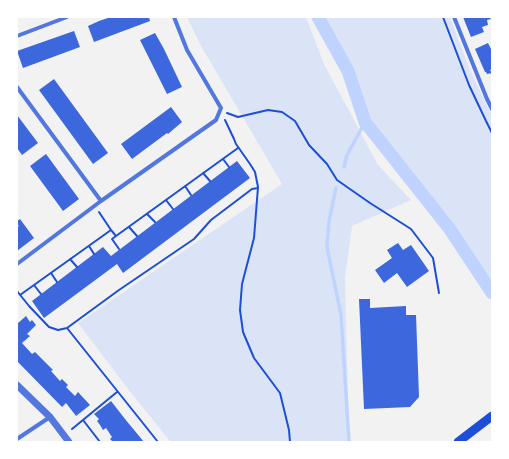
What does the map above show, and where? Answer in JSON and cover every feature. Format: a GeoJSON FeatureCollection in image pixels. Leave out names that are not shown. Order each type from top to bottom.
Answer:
{"type":"FeatureCollection","features":[{"type":"Feature","properties":{"kind":"main road"},"geometry":{"type":"LineString","coordinates":[[458,442],[469,439],[492,416]]}},
{"type":"Feature","properties":{"kind":"street"},"geometry":{"type":"LineString","coordinates":[[17,36],[67,17]]}},
{"type":"Feature","properties":{"kind":"street"},"geometry":{"type":"LineString","coordinates":[[17,264],[94,206],[216,120],[221,110],[187,50],[174,17]]}},
{"type":"Feature","properties":{"kind":"street"},"geometry":{"type":"LineString","coordinates":[[454,17],[492,109]]}},
{"type":"Feature","properties":{"kind":"street"},"geometry":{"type":"LineString","coordinates":[[17,87],[101,201]]}},
{"type":"Feature","properties":{"kind":"street"},"geometry":{"type":"LineString","coordinates":[[17,384],[50,417],[69,442]]}},
{"type":"Feature","properties":{"kind":"street"},"geometry":{"type":"LineString","coordinates":[[17,439],[50,417]]}},
{"type":"Feature","properties":{"kind":"path"},"geometry":{"type":"LineString","coordinates":[[443,17],[470,85],[492,132]]}},
{"type":"Feature","properties":{"kind":"path"},"geometry":{"type":"LineString","coordinates":[[221,110],[238,148],[255,172],[258,188],[254,238],[242,284],[240,310],[243,332],[254,358],[280,393],[289,430],[290,442]]}},
{"type":"Feature","properties":{"kind":"path"},"geometry":{"type":"LineString","coordinates":[[221,110],[238,117],[268,110],[282,112],[295,121],[309,145],[327,164],[338,180],[410,229],[433,258],[439,293]]}},
{"type":"Feature","properties":{"kind":"path"},"geometry":{"type":"LineString","coordinates":[[119,249],[112,239],[238,148]]}},
{"type":"Feature","properties":{"kind":"path"},"geometry":{"type":"LineString","coordinates":[[223,159],[229,167]]}},
{"type":"Feature","properties":{"kind":"path"},"geometry":{"type":"LineString","coordinates":[[203,173],[210,181]]}},
{"type":"Feature","properties":{"kind":"path"},"geometry":{"type":"LineString","coordinates":[[185,186],[191,195]]}},
{"type":"Feature","properties":{"kind":"path"},"geometry":{"type":"LineString","coordinates":[[17,291],[49,327],[58,330],[66,328],[194,239],[211,220],[252,189],[258,188]]}},
{"type":"Feature","properties":{"kind":"path"},"geometry":{"type":"LineString","coordinates":[[166,200],[173,209]]}},
{"type":"Feature","properties":{"kind":"path"},"geometry":{"type":"LineString","coordinates":[[94,206],[116,236]]}},
{"type":"Feature","properties":{"kind":"path"},"geometry":{"type":"LineString","coordinates":[[147,214],[155,222]]}},
{"type":"Feature","properties":{"kind":"path"},"geometry":{"type":"LineString","coordinates":[[129,227],[137,236]]}},
{"type":"Feature","properties":{"kind":"path"},"geometry":{"type":"LineString","coordinates":[[20,295],[112,230]]}},
{"type":"Feature","properties":{"kind":"path"},"geometry":{"type":"LineString","coordinates":[[89,246],[94,254]]}},
{"type":"Feature","properties":{"kind":"path"},"geometry":{"type":"LineString","coordinates":[[70,259],[77,267]]}},
{"type":"Feature","properties":{"kind":"path"},"geometry":{"type":"LineString","coordinates":[[51,273],[57,282]]}},
{"type":"Feature","properties":{"kind":"path"},"geometry":{"type":"LineString","coordinates":[[34,285],[41,294]]}},
{"type":"Feature","properties":{"kind":"path"},"geometry":{"type":"LineString","coordinates":[[66,328],[158,442]]}},
{"type":"Feature","properties":{"kind":"path"},"geometry":{"type":"LineString","coordinates":[[64,435],[117,392]]}},
{"type":"Feature","properties":{"kind":"path"},"geometry":{"type":"LineString","coordinates":[[83,420],[100,442]]}},
{"type":"Feature","properties":{"kind":"shaded area"},"geometry":{"type":"Polygon","coordinates":[[[187,17],[306,17],[324,64],[378,165],[411,200],[352,226],[345,278],[349,442],[172,442],[128,389],[78,323],[282,184],[201,46],[187,17]]]}},
{"type":"Feature","properties":{"kind":"shaded area"},"geometry":{"type":"Polygon","coordinates":[[[318,17],[450,17],[470,70],[492,116],[492,293],[449,228],[365,122],[348,71],[318,17]]]}},
{"type":"Feature","properties":{"kind":"building"},"geometry":{"type":"Polygon","coordinates":[[[111,17],[149,17],[150,21],[94,42],[88,26],[111,17]]]}},
{"type":"Feature","properties":{"kind":"building"},"geometry":{"type":"Polygon","coordinates":[[[463,17],[490,17],[491,19],[487,20],[488,25],[482,27],[484,32],[471,37],[463,17]]]}},
{"type":"Feature","properties":{"kind":"building"},"geometry":{"type":"Polygon","coordinates":[[[74,31],[80,47],[23,68],[17,51],[74,31]]]}},
{"type":"Feature","properties":{"kind":"building"},"geometry":{"type":"Polygon","coordinates":[[[155,33],[182,87],[167,94],[140,40],[155,33]]]}},
{"type":"Feature","properties":{"kind":"building"},"geometry":{"type":"Polygon","coordinates":[[[488,43],[492,51],[492,69],[490,70],[492,73],[487,74],[475,49],[488,43]]]}},
{"type":"Feature","properties":{"kind":"building"},"geometry":{"type":"Polygon","coordinates":[[[54,79],[108,153],[93,164],[39,90],[54,79]]]}},
{"type":"Feature","properties":{"kind":"building"},"geometry":{"type":"Polygon","coordinates":[[[171,107],[182,122],[168,134],[167,133],[132,159],[121,144],[171,107]]]}},
{"type":"Feature","properties":{"kind":"building"},"geometry":{"type":"Polygon","coordinates":[[[17,115],[38,143],[22,155],[17,148],[17,115]]]}},
{"type":"Feature","properties":{"kind":"building"},"geometry":{"type":"Polygon","coordinates":[[[46,154],[79,199],[63,211],[30,166],[46,154]]]}},
{"type":"Feature","properties":{"kind":"building"},"geometry":{"type":"Polygon","coordinates":[[[237,161],[250,178],[123,273],[117,264],[44,318],[32,301],[103,247],[111,256],[237,161]]]}},
{"type":"Feature","properties":{"kind":"building"},"geometry":{"type":"Polygon","coordinates":[[[20,219],[34,238],[17,251],[17,227],[19,226],[17,221],[20,219]]]}},
{"type":"Feature","properties":{"kind":"building"},"geometry":{"type":"Polygon","coordinates":[[[398,243],[403,250],[411,245],[429,271],[407,287],[397,273],[384,283],[375,270],[392,258],[387,250],[398,243]]]}},
{"type":"Feature","properties":{"kind":"building"},"geometry":{"type":"Polygon","coordinates":[[[359,299],[370,299],[370,308],[406,306],[406,315],[416,315],[419,397],[410,407],[364,409],[359,299]]]}},
{"type":"Feature","properties":{"kind":"building"},"geometry":{"type":"Polygon","coordinates":[[[26,316],[30,322],[32,320],[36,325],[27,334],[30,336],[22,343],[32,354],[35,352],[53,370],[51,371],[60,381],[62,379],[68,385],[66,387],[75,396],[78,392],[90,405],[76,416],[66,403],[62,407],[17,361],[17,324],[26,316]]]}},
{"type":"Feature","properties":{"kind":"building"},"geometry":{"type":"Polygon","coordinates":[[[111,401],[144,442],[113,442],[110,439],[112,437],[106,428],[103,430],[97,421],[99,419],[94,414],[111,401]]]}},
{"type":"Feature","properties":{"kind":"waterway"},"geometry":{"type":"LineString","coordinates":[[318,17],[348,71],[365,122],[449,228],[492,293]]}},
{"type":"Feature","properties":{"kind":"waterway"},"geometry":{"type":"LineString","coordinates":[[344,167],[347,155],[365,122]]}},
{"type":"Feature","properties":{"kind":"waterway"},"geometry":{"type":"LineString","coordinates":[[336,188],[329,221],[327,247],[341,315],[349,442]]}}]}
